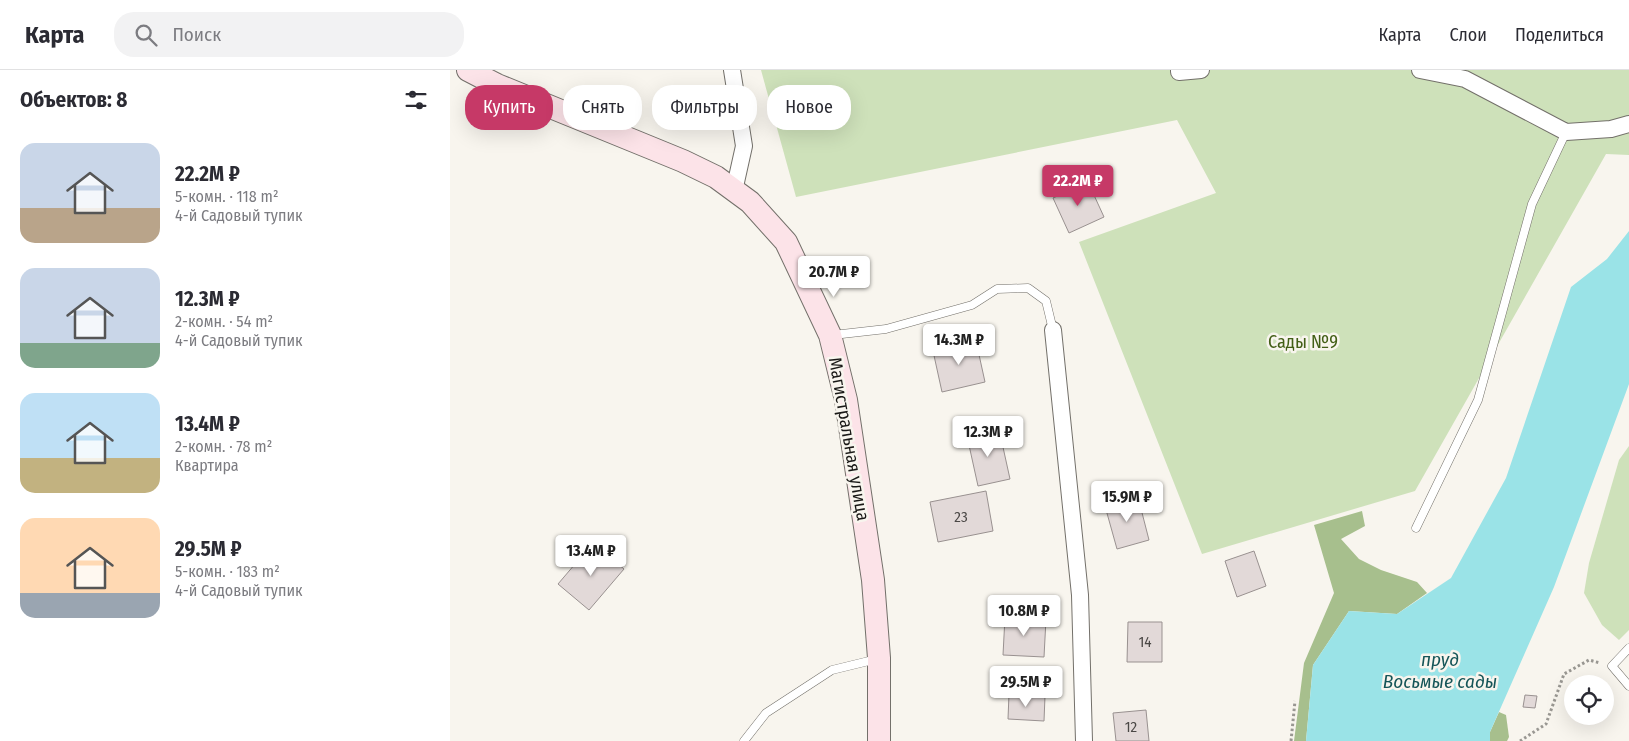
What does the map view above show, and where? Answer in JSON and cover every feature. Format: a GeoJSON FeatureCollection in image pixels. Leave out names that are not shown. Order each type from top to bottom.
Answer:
{"type":"FeatureCollection","features":[{"type":"Feature","properties":{"kind":"street","name":"Магистральная улица"},"geometry":{"type":"LineString","coordinates":[[468,70],[497,85],[682,161],[716,177],[750,202],[786,242],[830,335],[846,400],[873,580],[879,658],[878,741]]}},
{"type":"Feature","properties":{"kind":"street"},"geometry":{"type":"LineString","coordinates":[[732,70],[744,146],[734,191]]}},
{"type":"Feature","properties":{"kind":"street"},"geometry":{"type":"LineString","coordinates":[[1179,70],[1180,72],[1201,70]]}},
{"type":"Feature","properties":{"kind":"street"},"geometry":{"type":"LineString","coordinates":[[1420,70],[1465,79],[1566,132],[1612,129],[1629,124]]}},
{"type":"Feature","properties":{"kind":"street"},"geometry":{"type":"LineString","coordinates":[[1053,330],[1080,595],[1084,741]]}},
{"type":"Feature","properties":{"kind":"lane"},"geometry":{"type":"LineString","coordinates":[[1416,528],[1478,400],[1532,204],[1566,132]]}},
{"type":"Feature","properties":{"kind":"lane"},"geometry":{"type":"LineString","coordinates":[[830,335],[886,328],[972,305],[996,289],[1028,288],[1046,301],[1053,330]]}},
{"type":"Feature","properties":{"kind":"lane"},"geometry":{"type":"LineString","coordinates":[[1629,648],[1612,666],[1629,686]]}},
{"type":"Feature","properties":{"kind":"lane"},"geometry":{"type":"LineString","coordinates":[[744,741],[766,713],[832,670],[879,658]]}},
{"type":"Feature","properties":{"kind":"path"},"geometry":{"type":"LineString","coordinates":[[1520,741],[1546,724],[1564,674],[1588,660],[1612,666]]}},
{"type":"Feature","properties":{"kind":"path"},"geometry":{"type":"LineString","coordinates":[[1291,741],[1295,701]]}},
{"type":"Feature","properties":{"kind":"green space","name":"Сады №9"},"geometry":{"type":"Polygon","coordinates":[[[761,70],[1629,70],[1629,155],[1606,154],[1415,491],[1202,554],[1079,242],[1216,193],[1177,120],[796,197],[778,130],[851,130],[851,85],[767,85],[767,92],[761,70]]]}},
{"type":"Feature","properties":{"kind":"green space"},"geometry":{"type":"Polygon","coordinates":[[[1629,446],[1629,630],[1619,640],[1602,625],[1584,593],[1589,563],[1619,460],[1629,446]]]}},
{"type":"Feature","properties":{"kind":"green space"},"geometry":{"type":"Polygon","coordinates":[[[1362,511],[1365,526],[1341,539],[1359,559],[1381,570],[1417,582],[1427,593],[1397,614],[1349,611],[1313,665],[1306,741],[1294,741],[1304,663],[1334,593],[1314,525],[1362,511]]]}},
{"type":"Feature","properties":{"kind":"green space"},"geometry":{"type":"Polygon","coordinates":[[[1499,712],[1506,715],[1509,737],[1507,741],[1490,741],[1490,732],[1499,712]]]}},
{"type":"Feature","properties":{"kind":"water","name":"пруд Восьмые сады"},"geometry":{"type":"Polygon","coordinates":[[[1629,231],[1629,384],[1554,587],[1490,732],[1490,741],[1306,741],[1313,665],[1349,611],[1397,614],[1451,578],[1506,478],[1571,287],[1607,259],[1629,231]]]}},
{"type":"Feature","properties":{"kind":"building"},"geometry":{"type":"Polygon","coordinates":[[[1088,182],[1104,217],[1069,233],[1053,198],[1088,182]]]}},
{"type":"Feature","properties":{"kind":"building"},"geometry":{"type":"Polygon","coordinates":[[[976,341],[985,382],[942,392],[933,351],[976,341]]]}},
{"type":"Feature","properties":{"kind":"building"},"geometry":{"type":"Polygon","coordinates":[[[999,429],[1010,479],[978,486],[967,436],[999,429]]]}},
{"type":"Feature","properties":{"kind":"building"},"geometry":{"type":"Polygon","coordinates":[[[986,491],[993,531],[938,542],[930,502],[986,491]]]}},
{"type":"Feature","properties":{"kind":"building"},"geometry":{"type":"Polygon","coordinates":[[[1138,497],[1149,540],[1117,549],[1105,506],[1138,497]]]}},
{"type":"Feature","properties":{"kind":"building"},"geometry":{"type":"Polygon","coordinates":[[[593,543],[624,569],[589,610],[558,584],[593,543]]]}},
{"type":"Feature","properties":{"kind":"building"},"geometry":{"type":"Polygon","coordinates":[[[1254,551],[1266,586],[1237,597],[1225,561],[1254,551]]]}},
{"type":"Feature","properties":{"kind":"building"},"geometry":{"type":"Polygon","coordinates":[[[1005,617],[1046,619],[1044,657],[1003,655],[1005,617]]]}},
{"type":"Feature","properties":{"kind":"building"},"geometry":{"type":"Polygon","coordinates":[[[1128,622],[1162,622],[1162,662],[1127,662],[1128,622]]]}},
{"type":"Feature","properties":{"kind":"building"},"geometry":{"type":"Polygon","coordinates":[[[1009,694],[1045,696],[1044,721],[1008,719],[1009,694]]]}},
{"type":"Feature","properties":{"kind":"building"},"geometry":{"type":"Polygon","coordinates":[[[1525,695],[1537,696],[1535,708],[1523,707],[1525,695]]]}},
{"type":"Feature","properties":{"kind":"building"},"geometry":{"type":"Polygon","coordinates":[[[1146,710],[1149,741],[1116,741],[1113,713],[1146,710]]]}}]}
